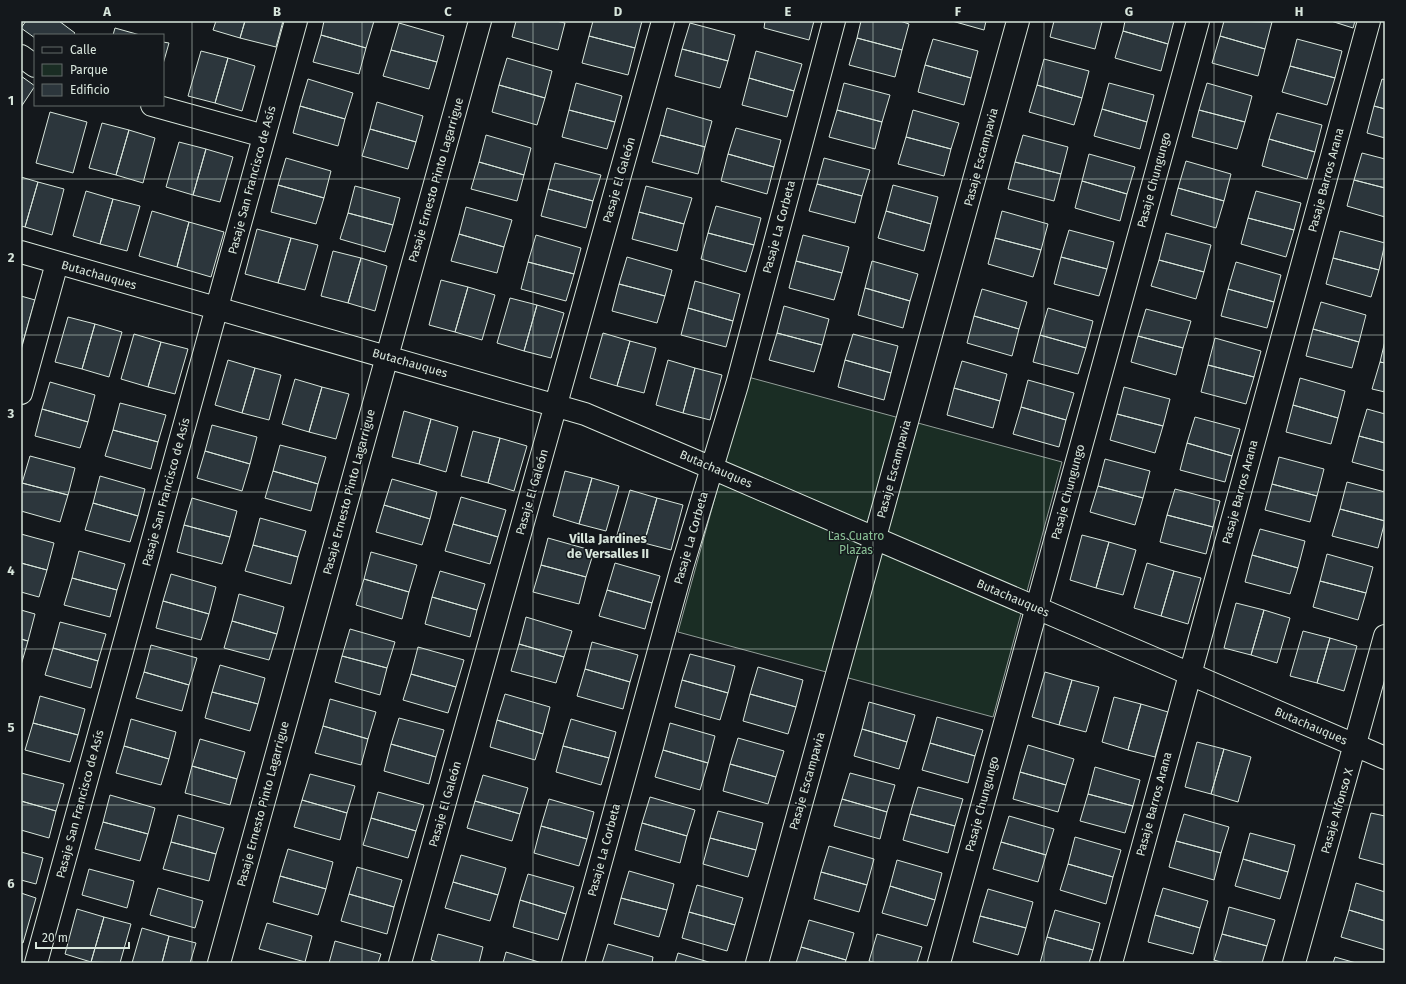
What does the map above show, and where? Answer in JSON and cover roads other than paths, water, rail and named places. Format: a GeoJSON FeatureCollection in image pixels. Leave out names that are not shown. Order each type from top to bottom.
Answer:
{"type":"FeatureCollection","features":[{"type":"Feature","properties":{"kind":"street","name":"Pasaje San Francisco de Asís"},"geometry":{"type":"LineString","coordinates":[[36,963],[296,21]]}},
{"type":"Feature","properties":{"kind":"street","name":"Pasaje Ernesto Pinto Lagarrigue"},"geometry":{"type":"LineString","coordinates":[[219,963],[480,21]]}},
{"type":"Feature","properties":{"kind":"street","name":"Pasaje El Galeón"},"geometry":{"type":"LineString","coordinates":[[400,963],[663,21]]}},
{"type":"Feature","properties":{"kind":"street","name":"Pasaje La Corbeta"},"geometry":{"type":"LineString","coordinates":[[573,963],[682,567],[739,378],[834,21]]}},
{"type":"Feature","properties":{"kind":"street","name":"Pasaje Escampavia"},"geometry":{"type":"LineString","coordinates":[[756,963],[1018,21]]}},
{"type":"Feature","properties":{"kind":"street","name":"Pasaje Chungungo"},"geometry":{"type":"LineString","coordinates":[[939,963],[1198,21]]}},
{"type":"Feature","properties":{"kind":"street","name":"Pasaje Barros Arana"},"geometry":{"type":"LineString","coordinates":[[1110,963],[1370,21]]}},
{"type":"Feature","properties":{"kind":"street"},"geometry":{"type":"LineString","coordinates":[[21,56],[34,65]]}},
{"type":"Feature","properties":{"kind":"street"},"geometry":{"type":"LineString","coordinates":[[156,106],[264,136]]}},
{"type":"Feature","properties":{"kind":"street","name":"Butachauques"},"geometry":{"type":"LineString","coordinates":[[21,252],[556,405],[613,425],[1385,758]]}},
{"type":"Feature","properties":{"kind":"street"},"geometry":{"type":"LineString","coordinates":[[21,393],[57,263]]}},
{"type":"Feature","properties":{"kind":"street","name":"Pasaje Alfonso X"},"geometry":{"type":"LineString","coordinates":[[1294,963],[1385,636]]}},
{"type":"Feature","properties":{"kind":"district","name":"Villa Jardines de Versalles II"},"geometry":{"type":"Point","coordinates":[608,546]}},
{"type":"Feature","properties":{"kind":"park label","name":"Las Cuatro Plazas"},"geometry":{"type":"Point","coordinates":[856,543]}}]}
